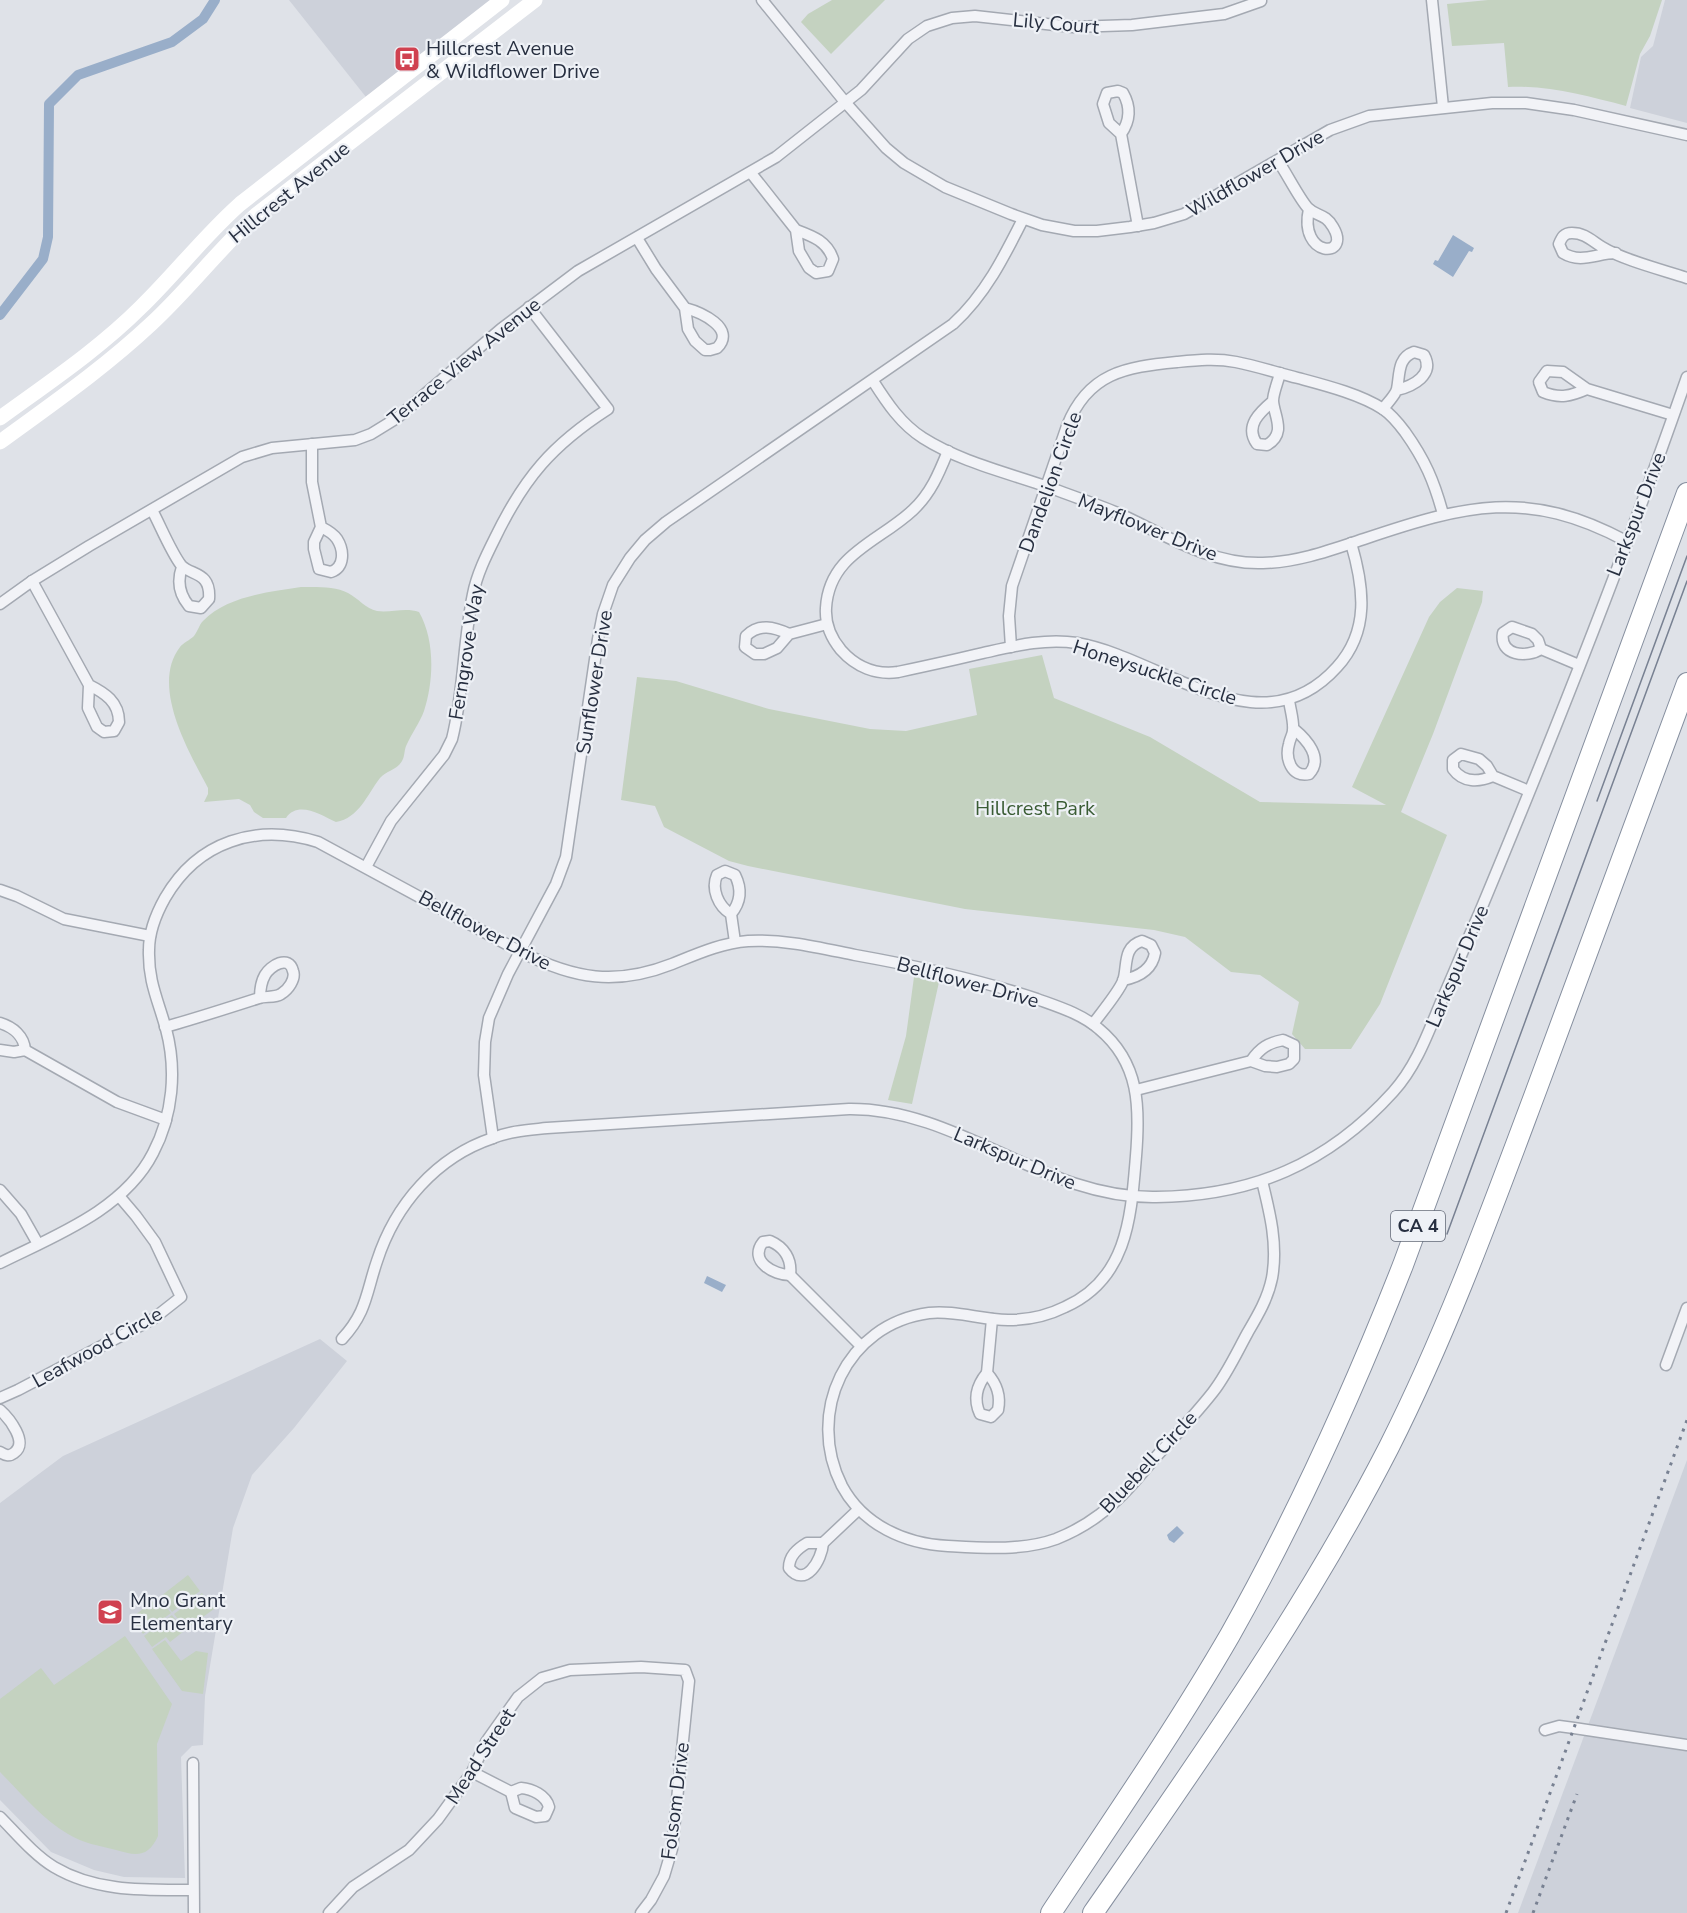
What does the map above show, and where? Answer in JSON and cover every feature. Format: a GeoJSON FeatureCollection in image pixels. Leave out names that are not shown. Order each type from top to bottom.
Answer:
{"type":"FeatureCollection","features":[{"type":"Feature","properties":{"kind":"highway","name":"CA 4"},"geometry":{"type":"LineString","coordinates":[[1050,1913],[1157,1754],[1230,1634],[1287,1526],[1361,1370],[1403,1265],[1687,493]]}},
{"type":"Feature","properties":{"kind":"highway"},"geometry":{"type":"LineString","coordinates":[[1093,1913],[1288,1624],[1361,1501],[1395,1435],[1434,1354],[1476,1252],[1687,683]]}},
{"type":"Feature","properties":{"kind":"main road","name":"Hillcrest Avenue"},"geometry":{"type":"LineString","coordinates":[[0,418],[104,342],[141,308],[220,222],[502,0]]}},
{"type":"Feature","properties":{"kind":"main road","name":"Hillcrest Avenue"},"geometry":{"type":"LineString","coordinates":[[0,442],[96,371],[154,322],[242,227],[535,0]]}},
{"type":"Feature","properties":{"kind":"main road"},"geometry":{"type":"LineString","coordinates":[[337,153],[375,113],[379,106],[379,96]]}},
{"type":"Feature","properties":{"kind":"street","name":"Wildflower Drive"},"geometry":{"type":"LineString","coordinates":[[762,0],[845,102],[886,148],[904,163],[945,187],[1023,219],[1056,228],[1103,231],[1138,226],[1184,214],[1330,130],[1357,119],[1380,114],[1500,103],[1536,104],[1687,135]]}},
{"type":"Feature","properties":{"kind":"street"},"geometry":{"type":"LineString","coordinates":[[1432,0],[1443,107]]}},
{"type":"Feature","properties":{"kind":"street","name":"Lily Court"},"geometry":{"type":"LineString","coordinates":[[845,102],[868,84],[911,35],[940,21],[975,16],[1073,27],[1132,26],[1224,14],[1261,1]]}},
{"type":"Feature","properties":{"kind":"street","name":"Terrace View Avenue"},"geometry":{"type":"LineString","coordinates":[[0,604],[32,581],[244,456],[272,448],[355,440],[383,427],[529,307],[579,270],[751,173],[776,157],[845,102]]}},
{"type":"Feature","properties":{"kind":"street"},"geometry":{"type":"LineString","coordinates":[[1121,134],[1138,226]]}},
{"type":"Feature","properties":{"kind":"street"},"geometry":{"type":"LineString","coordinates":[[1278,161],[1309,209]]}},
{"type":"Feature","properties":{"kind":"street"},"geometry":{"type":"LineString","coordinates":[[751,173],[796,230]]}},
{"type":"Feature","properties":{"kind":"street","name":"Sunflower Drive"},"geometry":{"type":"LineString","coordinates":[[492,1138],[484,1077],[487,1029],[496,998],[556,884],[566,857],[597,639],[608,600],[619,574],[636,549],[666,522],[873,381],[952,324],[964,313],[1000,265],[1023,219]]}},
{"type":"Feature","properties":{"kind":"street"},"geometry":{"type":"LineString","coordinates":[[1616,253],[1576,259],[1563,253],[1559,244],[1564,235],[1574,233],[1584,235],[1605,249],[1687,278]]}},
{"type":"Feature","properties":{"kind":"street"},"geometry":{"type":"LineString","coordinates":[[637,238],[656,269],[685,308]]}},
{"type":"Feature","properties":{"kind":"street","name":"Ferngrove Way"},"geometry":{"type":"LineString","coordinates":[[366,867],[394,816],[444,754],[452,740],[473,594],[481,566],[501,524],[513,502],[545,458],[608,408],[529,307]]}},
{"type":"Feature","properties":{"kind":"street","name":"Dandelion Circle"},"geometry":{"type":"LineString","coordinates":[[1011,647],[1010,594],[1074,410],[1090,390],[1113,373],[1143,365],[1212,360],[1236,362],[1342,391],[1383,409],[1400,426],[1432,475],[1443,514]]}},
{"type":"Feature","properties":{"kind":"street"},"geometry":{"type":"LineString","coordinates":[[1273,401],[1280,373]]}},
{"type":"Feature","properties":{"kind":"street","name":"Larkspur Drive"},"geometry":{"type":"LineString","coordinates":[[342,1339],[361,1314],[385,1238],[409,1199],[430,1175],[466,1149],[511,1133],[547,1128],[862,1109],[924,1121],[950,1130],[1061,1180],[1132,1196],[1184,1196],[1226,1190],[1262,1181],[1293,1169],[1345,1137],[1377,1108],[1405,1077],[1421,1048],[1579,665],[1687,377]]}},
{"type":"Feature","properties":{"kind":"street","name":"Mayflower Drive"},"geometry":{"type":"LineString","coordinates":[[873,381],[897,416],[922,437],[948,451],[1120,514],[1193,549],[1232,560],[1262,563],[1294,560],[1443,514],[1484,507],[1533,509],[1582,520],[1626,541]]}},
{"type":"Feature","properties":{"kind":"street"},"geometry":{"type":"LineString","coordinates":[[1587,389],[1673,415]]}},
{"type":"Feature","properties":{"kind":"street"},"geometry":{"type":"LineString","coordinates":[[1383,409],[1397,390]]}},
{"type":"Feature","properties":{"kind":"street"},"geometry":{"type":"LineString","coordinates":[[312,444],[312,482],[321,527]]}},
{"type":"Feature","properties":{"kind":"street"},"geometry":{"type":"LineString","coordinates":[[789,634],[827,624],[828,591],[835,574],[854,554],[902,519],[918,504],[934,484],[948,451]]}},
{"type":"Feature","properties":{"kind":"street"},"geometry":{"type":"LineString","coordinates":[[152,510],[182,567]]}},
{"type":"Feature","properties":{"kind":"street","name":"Honeysuckle Circle"},"geometry":{"type":"LineString","coordinates":[[827,624],[834,640],[847,657],[857,664],[884,673],[1042,641],[1076,643],[1108,652],[1227,698],[1260,704],[1288,700],[1310,690],[1332,673],[1343,661],[1356,638],[1362,616],[1362,591],[1351,543]]}},
{"type":"Feature","properties":{"kind":"street"},"geometry":{"type":"LineString","coordinates":[[32,581],[89,685]]}},
{"type":"Feature","properties":{"kind":"street"},"geometry":{"type":"LineString","coordinates":[[1541,649],[1579,665]]}},
{"type":"Feature","properties":{"kind":"street"},"geometry":{"type":"LineString","coordinates":[[1288,700],[1294,729]]}},
{"type":"Feature","properties":{"kind":"street"},"geometry":{"type":"LineString","coordinates":[[1493,776],[1528,791]]}},
{"type":"Feature","properties":{"kind":"street","name":"Bellflower Drive"},"geometry":{"type":"LineString","coordinates":[[0,1263],[94,1214],[119,1196],[147,1164],[166,1120],[172,1080],[172,1061],[165,1027],[152,985],[149,959],[150,936],[162,904],[181,875],[208,852],[234,840],[261,834],[287,834],[318,842],[521,952],[578,975],[612,977],[651,972],[716,947],[735,942],[767,941],[795,944],[954,974],[1004,988],[1072,1012],[1105,1034],[1126,1064],[1136,1090],[1139,1117],[1132,1196]]}},
{"type":"Feature","properties":{"kind":"street"},"geometry":{"type":"LineString","coordinates":[[0,890],[64,919],[150,936]]}},
{"type":"Feature","properties":{"kind":"street"},"geometry":{"type":"LineString","coordinates":[[731,914],[735,942]]}},
{"type":"Feature","properties":{"kind":"street"},"geometry":{"type":"LineString","coordinates":[[1093,1024],[1123,980]]}},
{"type":"Feature","properties":{"kind":"street"},"geometry":{"type":"LineString","coordinates":[[165,1027],[260,998]]}},
{"type":"Feature","properties":{"kind":"street"},"geometry":{"type":"LineString","coordinates":[[0,1023],[17,1033],[23,1041],[25,1050]]}},
{"type":"Feature","properties":{"kind":"street"},"geometry":{"type":"LineString","coordinates":[[0,1050],[14,1052],[25,1050],[117,1102],[166,1120]]}},
{"type":"Feature","properties":{"kind":"street"},"geometry":{"type":"LineString","coordinates":[[1136,1090],[1251,1060]]}},
{"type":"Feature","properties":{"kind":"street","name":"Bluebell Circle"},"geometry":{"type":"LineString","coordinates":[[1132,1196],[1129,1222],[1119,1253],[1103,1280],[1094,1290],[1073,1304],[1044,1316],[1010,1320],[933,1313],[895,1323],[861,1346],[839,1378],[830,1410],[828,1431],[834,1467],[849,1498],[858,1509],[891,1533],[907,1539],[928,1544],[964,1546],[1037,1545],[1071,1532],[1106,1510],[1120,1498],[1214,1390],[1264,1304],[1272,1278],[1274,1254],[1270,1218],[1262,1181]]}},
{"type":"Feature","properties":{"kind":"street"},"geometry":{"type":"LineString","coordinates":[[0,1190],[21,1214],[38,1244]]}},
{"type":"Feature","properties":{"kind":"street","name":"Leafwood Circle"},"geometry":{"type":"LineString","coordinates":[[0,1398],[153,1319],[181,1297],[155,1242],[119,1196]]}},
{"type":"Feature","properties":{"kind":"street"},"geometry":{"type":"LineString","coordinates":[[790,1275],[861,1346]]}},
{"type":"Feature","properties":{"kind":"street"},"geometry":{"type":"LineString","coordinates":[[1666,1365],[1687,1308]]}},
{"type":"Feature","properties":{"kind":"street"},"geometry":{"type":"LineString","coordinates":[[987,1373],[992,1319]]}},
{"type":"Feature","properties":{"kind":"street"},"geometry":{"type":"LineString","coordinates":[[0,1410],[10,1421],[20,1442],[13,1454],[0,1452]]}},
{"type":"Feature","properties":{"kind":"street"},"geometry":{"type":"LineString","coordinates":[[823,1543],[858,1509]]}},
{"type":"Feature","properties":{"kind":"street","name":"Mead Street"},"geometry":{"type":"LineString","coordinates":[[329,1913],[353,1887],[409,1850],[438,1819],[472,1772],[486,1742],[518,1697],[543,1678],[570,1670],[641,1667],[685,1670],[689,1681]]}},
{"type":"Feature","properties":{"kind":"street","name":"Folsom Drive"},"geometry":{"type":"LineString","coordinates":[[641,1913],[664,1876],[672,1849],[689,1681]]}},
{"type":"Feature","properties":{"kind":"street"},"geometry":{"type":"LineString","coordinates":[[1545,1730],[1551,1727],[1566,1727],[1687,1745]]}},
{"type":"Feature","properties":{"kind":"street"},"geometry":{"type":"LineString","coordinates":[[193,1763],[192,1890],[194,1913]]}},
{"type":"Feature","properties":{"kind":"street"},"geometry":{"type":"LineString","coordinates":[[472,1772],[511,1792]]}},
{"type":"Feature","properties":{"kind":"street"},"geometry":{"type":"LineString","coordinates":[[0,1817],[52,1866],[87,1882],[130,1890],[192,1890]]}},
{"type":"Feature","properties":{"kind":"shaded area"},"geometry":{"type":"Polygon","coordinates":[[[289,0],[493,0],[366,97],[289,0]]]}},
{"type":"Feature","properties":{"kind":"shaded area"},"geometry":{"type":"Polygon","coordinates":[[[1665,0],[1687,0],[1687,123],[1630,108],[1641,57],[1653,46],[1665,0]]]}},
{"type":"Feature","properties":{"kind":"shaded area","name":"Mno Grant Elementary"},"geometry":{"type":"Polygon","coordinates":[[[320,1339],[347,1361],[294,1428],[252,1475],[233,1528],[205,1696],[203,1745],[192,1746],[181,1757],[185,1878],[124,1877],[94,1870],[51,1852],[0,1800],[0,1503],[63,1456],[320,1339]]]}},
{"type":"Feature","properties":{"kind":"shaded area"},"geometry":{"type":"Polygon","coordinates":[[[1687,1460],[1687,1913],[1518,1913],[1687,1460]]]}},
{"type":"Feature","properties":{"kind":"green space"},"geometry":{"type":"Polygon","coordinates":[[[832,0],[885,0],[831,54],[801,22],[808,14],[832,0]]]}},
{"type":"Feature","properties":{"kind":"green space"},"geometry":{"type":"Polygon","coordinates":[[[1488,0],[1662,0],[1650,36],[1640,54],[1626,106],[1553,89],[1508,87],[1504,43],[1452,46],[1447,4],[1488,0]]]}},
{"type":"Feature","properties":{"kind":"green space"},"geometry":{"type":"Polygon","coordinates":[[[301,587],[337,589],[352,595],[377,611],[419,612],[430,647],[431,673],[427,699],[422,715],[406,746],[402,761],[380,778],[357,811],[344,820],[336,822],[317,813],[303,810],[297,810],[286,818],[263,818],[254,812],[250,805],[239,799],[204,802],[208,788],[183,738],[171,699],[169,680],[172,663],[180,647],[194,636],[202,623],[213,613],[249,596],[301,587]]]}},
{"type":"Feature","properties":{"kind":"green space","name":"Hillcrest Park"},"geometry":{"type":"Polygon","coordinates":[[[1457,588],[1483,591],[1482,602],[1401,812],[1447,835],[1380,1004],[1351,1049],[1305,1049],[1292,1034],[1299,1002],[1260,975],[1231,972],[1185,937],[1154,930],[965,909],[748,866],[729,861],[664,827],[655,806],[621,800],[637,677],[676,681],[769,709],[870,729],[906,731],[977,715],[969,669],[1042,655],[1054,698],[1150,737],[1260,802],[1386,805],[1352,787],[1429,617],[1440,602],[1457,588]]]}},
{"type":"Feature","properties":{"kind":"green space"},"geometry":{"type":"Polygon","coordinates":[[[914,977],[939,982],[912,1104],[888,1100],[906,1036],[914,977]]]}},
{"type":"Feature","properties":{"kind":"green space"},"geometry":{"type":"Polygon","coordinates":[[[188,1575],[200,1591],[172,1612],[161,1596],[188,1575]]]}},
{"type":"Feature","properties":{"kind":"green space"},"geometry":{"type":"Polygon","coordinates":[[[202,1593],[214,1609],[186,1629],[174,1614],[202,1593]]]}},
{"type":"Feature","properties":{"kind":"green space"},"geometry":{"type":"Polygon","coordinates":[[[159,1597],[171,1613],[143,1634],[131,1618],[159,1597]]]}},
{"type":"Feature","properties":{"kind":"green space"},"geometry":{"type":"Polygon","coordinates":[[[172,1615],[184,1631],[170,1642],[166,1637],[152,1647],[144,1636],[172,1615]]]}},
{"type":"Feature","properties":{"kind":"green space"},"geometry":{"type":"Polygon","coordinates":[[[125,1636],[172,1704],[157,1744],[158,1836],[150,1848],[141,1854],[91,1844],[68,1834],[41,1813],[0,1772],[0,1699],[41,1668],[54,1685],[125,1636]]]}},
{"type":"Feature","properties":{"kind":"green space"},"geometry":{"type":"Polygon","coordinates":[[[165,1640],[181,1661],[196,1651],[208,1653],[203,1694],[182,1691],[152,1649],[165,1640]]]}},
{"type":"Feature","properties":{"kind":"water"},"geometry":{"type":"Polygon","coordinates":[[[1453,235],[1474,248],[1472,252],[1469,251],[1453,277],[1433,264],[1435,260],[1438,261],[1453,235]]]}},
{"type":"Feature","properties":{"kind":"water"},"geometry":{"type":"Polygon","coordinates":[[[707,1276],[726,1285],[722,1292],[704,1283],[707,1276]]]}},
{"type":"Feature","properties":{"kind":"water"},"geometry":{"type":"Polygon","coordinates":[[[1177,1526],[1184,1533],[1174,1543],[1167,1535],[1177,1526]]]}},
{"type":"Feature","properties":{"kind":"waterway"},"geometry":{"type":"LineString","coordinates":[[0,315],[43,259],[48,237],[49,104],[78,75],[172,42],[203,19],[215,0]]}},
{"type":"Feature","properties":{"kind":"tram line"},"geometry":{"type":"LineString","coordinates":[[1597,801],[1687,556]]}},
{"type":"Feature","properties":{"kind":"tram line"},"geometry":{"type":"LineString","coordinates":[[1447,1234],[1687,581]]}},
{"type":"Feature","properties":{"kind":"railway"},"geometry":{"type":"LineString","coordinates":[[1506,1913],[1687,1420]]}},
{"type":"Feature","properties":{"kind":"railway"},"geometry":{"type":"LineString","coordinates":[[1533,1913],[1577,1794]]}},
{"type":"Feature","properties":{"kind":"place","name":"Hillcrest Avenue & Wildflower Drive"},"geometry":{"type":"Point","coordinates":[407,59]}},
{"type":"Feature","properties":{"kind":"place","name":"Mno Grant Elementary"},"geometry":{"type":"Point","coordinates":[110,1612]}}]}
